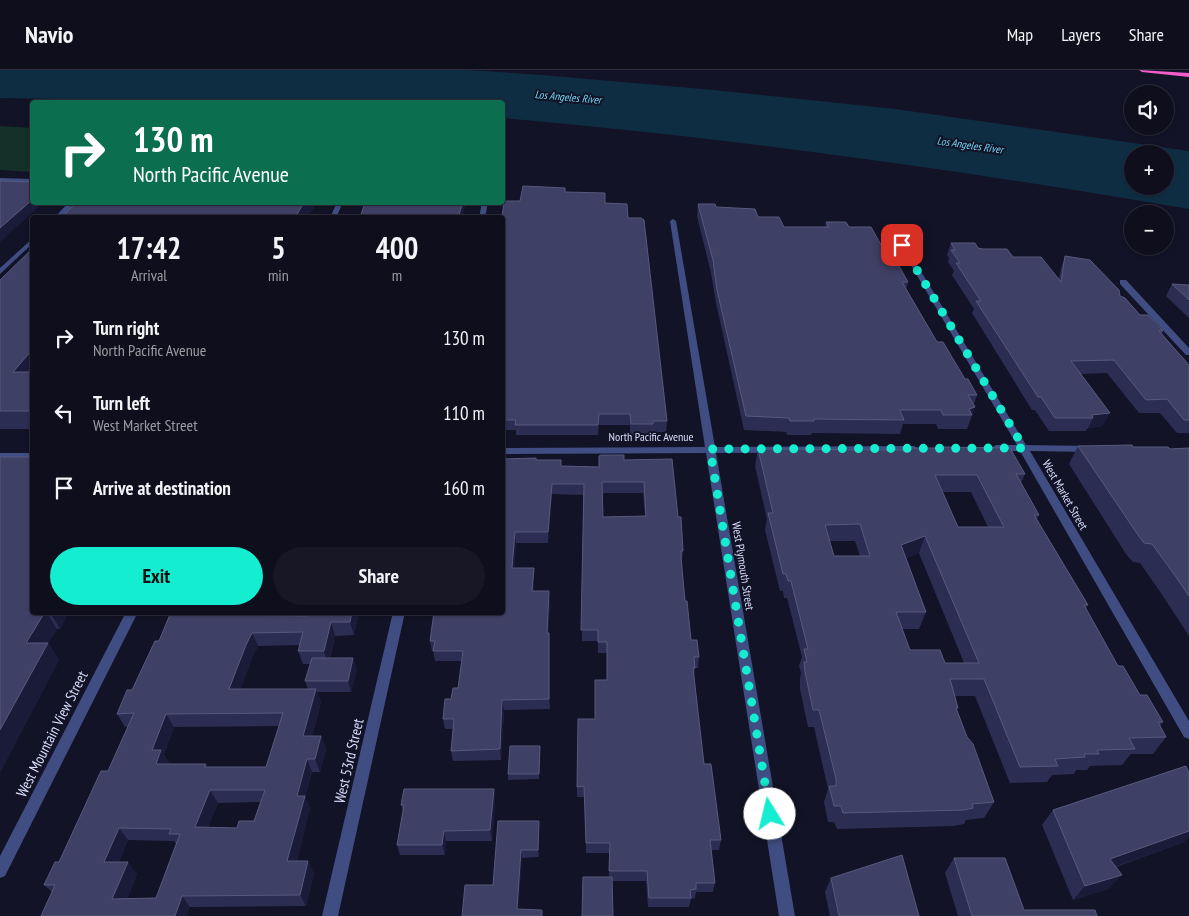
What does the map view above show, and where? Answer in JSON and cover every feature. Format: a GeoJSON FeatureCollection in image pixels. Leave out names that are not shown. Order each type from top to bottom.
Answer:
{"type":"FeatureCollection","features":[{"type":"Feature","properties":{"kind":"highway"},"geometry":{"type":"LineString","coordinates":[[1142,70],[1189,75]]}},
{"type":"Feature","properties":{"kind":"street"},"geometry":{"type":"LineString","coordinates":[[0,180],[30,181]]}},
{"type":"Feature","properties":{"kind":"street"},"geometry":{"type":"LineString","coordinates":[[60,215],[70,205]]}},
{"type":"Feature","properties":{"kind":"street","name":"West Plymouth Street"},"geometry":{"type":"LineString","coordinates":[[674,221],[787,916]]}},
{"type":"Feature","properties":{"kind":"street"},"geometry":{"type":"LineString","coordinates":[[0,272],[30,243]]}},
{"type":"Feature","properties":{"kind":"street","name":"West Market Street"},"geometry":{"type":"LineString","coordinates":[[902,245],[1024,448],[1189,733]]}},
{"type":"Feature","properties":{"kind":"street"},"geometry":{"type":"LineString","coordinates":[[1123,282],[1189,353]]}},
{"type":"Feature","properties":{"kind":"street","name":"North Pacific Avenue"},"geometry":{"type":"LineString","coordinates":[[505,451],[926,448]]}},
{"type":"Feature","properties":{"kind":"street"},"geometry":{"type":"LineString","coordinates":[[985,448],[1102,449]]}},
{"type":"Feature","properties":{"kind":"street"},"geometry":{"type":"LineString","coordinates":[[0,456],[30,456]]}},
{"type":"Feature","properties":{"kind":"street","name":"West Mountain View Street"},"geometry":{"type":"LineString","coordinates":[[0,871],[130,615]]}},
{"type":"Feature","properties":{"kind":"street","name":"West 53rd Street"},"geometry":{"type":"LineString","coordinates":[[330,916],[398,615]]}},
{"type":"Feature","properties":{"kind":"green space"},"geometry":{"type":"Polygon","coordinates":[[[0,126],[30,128],[30,172],[0,170],[0,126]]]}},
{"type":"Feature","properties":{"kind":"water","name":"Los Angeles River"},"geometry":{"type":"Polygon","coordinates":[[[0,70],[467,70],[714,90],[895,109],[1147,145],[1124,145],[1124,195],[1174,195],[1174,149],[1189,151],[1189,209],[1174,205],[847,156],[675,135],[505,118],[505,100],[108,100],[0,98],[0,70]]]}},
{"type":"Feature","properties":{"kind":"building"},"geometry":{"type":"Polygon","coordinates":[[[0,181],[30,182],[30,202],[0,228],[0,181]]]}},
{"type":"Feature","properties":{"kind":"building"},"geometry":{"type":"Polygon","coordinates":[[[523,186],[565,188],[565,192],[605,193],[605,203],[627,204],[628,218],[641,218],[644,220],[667,421],[653,421],[653,424],[631,424],[630,414],[599,414],[598,425],[515,425],[516,420],[505,420],[505,215],[502,215],[505,201],[520,201],[523,186]]]}},
{"type":"Feature","properties":{"kind":"building"},"geometry":{"type":"Polygon","coordinates":[[[698,204],[755,209],[758,217],[779,217],[784,227],[829,227],[826,222],[846,222],[849,227],[871,227],[883,248],[889,248],[908,282],[902,282],[937,342],[943,342],[977,395],[968,395],[975,407],[969,409],[972,415],[943,415],[941,410],[900,410],[904,420],[814,419],[814,421],[790,421],[789,418],[746,416],[717,290],[713,260],[698,204]]]}},
{"type":"Feature","properties":{"kind":"building"},"geometry":{"type":"Polygon","coordinates":[[[74,205],[302,205],[297,215],[64,215],[74,205]]]}},
{"type":"Feature","properties":{"kind":"building"},"geometry":{"type":"Polygon","coordinates":[[[364,205],[462,205],[459,215],[361,215],[364,205]]]}},
{"type":"Feature","properties":{"kind":"building"},"geometry":{"type":"Polygon","coordinates":[[[951,243],[975,243],[978,248],[983,249],[1007,249],[1013,257],[1041,257],[1061,282],[1065,256],[1090,260],[1119,290],[1120,296],[1125,298],[1140,315],[1148,315],[1163,331],[1159,331],[1189,365],[1189,420],[1184,420],[1167,399],[1146,400],[1114,360],[1071,361],[1110,413],[1092,415],[1093,418],[1055,418],[1041,397],[1038,397],[976,301],[981,301],[956,263],[960,263],[951,250],[955,250],[951,243]]]}},
{"type":"Feature","properties":{"kind":"building"},"geometry":{"type":"Polygon","coordinates":[[[30,251],[30,352],[13,372],[30,372],[30,411],[0,411],[0,280],[30,251]]]}},
{"type":"Feature","properties":{"kind":"building"},"geometry":{"type":"Polygon","coordinates":[[[1172,284],[1189,285],[1189,300],[1172,284]]]}},
{"type":"Feature","properties":{"kind":"building"},"geometry":{"type":"Polygon","coordinates":[[[1132,445],[1133,447],[1168,447],[1170,449],[1189,448],[1189,596],[1152,544],[1144,543],[1138,535],[1078,446],[1132,445]]]}},
{"type":"Feature","properties":{"kind":"building"},"geometry":{"type":"Polygon","coordinates":[[[902,448],[1010,448],[1025,474],[1016,474],[1039,515],[1034,515],[1088,605],[1084,605],[1118,666],[1123,666],[1140,695],[1147,695],[1163,722],[1158,722],[1166,737],[1129,738],[1135,749],[1097,750],[1099,754],[1084,754],[1085,757],[1055,759],[1058,766],[1020,767],[984,679],[950,679],[958,708],[956,708],[967,737],[973,744],[994,802],[972,804],[973,808],[964,810],[843,813],[841,806],[834,806],[829,786],[836,786],[836,779],[819,710],[813,710],[804,662],[807,662],[804,649],[808,649],[791,581],[788,581],[786,574],[783,574],[768,513],[773,513],[758,449],[903,450],[902,448]],[[935,475],[958,527],[1004,527],[977,475],[935,475]],[[860,524],[825,525],[834,556],[870,556],[860,524]],[[925,536],[901,545],[926,612],[896,612],[910,650],[940,650],[945,663],[979,663],[925,536]]]}},
{"type":"Feature","properties":{"kind":"building"},"geometry":{"type":"Polygon","coordinates":[[[601,455],[624,455],[624,460],[672,459],[678,517],[681,517],[683,551],[681,551],[681,557],[685,601],[687,601],[691,640],[697,640],[699,657],[694,657],[695,668],[693,668],[704,764],[711,764],[721,840],[710,840],[715,883],[696,883],[696,889],[690,890],[691,898],[649,898],[647,871],[609,871],[610,843],[586,843],[584,786],[577,787],[578,719],[595,719],[595,680],[607,680],[607,642],[598,642],[598,630],[581,630],[584,484],[552,484],[548,532],[515,532],[512,568],[534,568],[532,591],[549,591],[547,633],[549,633],[549,699],[502,700],[500,749],[451,751],[454,719],[443,719],[445,699],[451,699],[453,688],[458,688],[463,651],[433,651],[435,641],[430,641],[434,615],[505,615],[505,459],[536,458],[536,460],[561,460],[561,466],[599,467],[599,456],[601,455]],[[602,482],[603,517],[646,516],[644,482],[602,482]]]}},
{"type":"Feature","properties":{"kind":"building"},"geometry":{"type":"Polygon","coordinates":[[[0,457],[30,457],[30,615],[43,615],[26,643],[48,643],[0,730],[0,457]]]}},
{"type":"Feature","properties":{"kind":"building"},"geometry":{"type":"Polygon","coordinates":[[[170,615],[351,615],[350,622],[331,622],[324,651],[298,651],[303,632],[252,633],[229,689],[316,689],[303,736],[321,736],[315,759],[307,759],[297,796],[305,796],[287,861],[308,861],[300,895],[182,896],[175,916],[41,916],[55,885],[44,885],[55,862],[59,862],[101,771],[108,771],[134,713],[117,714],[127,690],[132,690],[155,641],[159,641],[170,615]],[[283,713],[166,714],[152,750],[161,750],[156,764],[206,764],[204,767],[266,767],[283,713]],[[210,790],[195,827],[237,828],[239,821],[254,821],[265,790],[210,790]],[[119,828],[104,862],[128,862],[112,899],[156,898],[180,834],[169,834],[171,829],[119,828]]]}},
{"type":"Feature","properties":{"kind":"building"},"geometry":{"type":"Polygon","coordinates":[[[312,658],[353,658],[348,681],[305,681],[312,658]]]}},
{"type":"Feature","properties":{"kind":"building"},"geometry":{"type":"Polygon","coordinates":[[[510,746],[540,746],[539,774],[508,774],[510,746]]]}},
{"type":"Feature","properties":{"kind":"building"},"geometry":{"type":"Polygon","coordinates":[[[1186,766],[1189,773],[1189,831],[1110,859],[1122,875],[1085,886],[1053,810],[1186,766]]]}},
{"type":"Feature","properties":{"kind":"building"},"geometry":{"type":"Polygon","coordinates":[[[404,789],[494,789],[490,830],[444,831],[442,845],[397,845],[404,805],[401,805],[404,789]]]}},
{"type":"Feature","properties":{"kind":"building"},"geometry":{"type":"Polygon","coordinates":[[[498,821],[539,821],[538,850],[521,850],[517,909],[542,910],[542,916],[462,916],[465,885],[493,885],[498,821]]]}},
{"type":"Feature","properties":{"kind":"building"},"geometry":{"type":"Polygon","coordinates":[[[902,855],[919,916],[839,916],[831,878],[902,855]]]}},
{"type":"Feature","properties":{"kind":"building"},"geometry":{"type":"Polygon","coordinates":[[[954,858],[1005,858],[1024,910],[1095,910],[1097,916],[972,916],[954,858]]]}},
{"type":"Feature","properties":{"kind":"building"},"geometry":{"type":"Polygon","coordinates":[[[583,877],[612,877],[613,916],[582,916],[583,877]]]}},
{"type":"Feature","properties":{"kind":"route"},"geometry":{"type":"LineString","coordinates":[[770,814],[710,449],[1024,448],[902,245]]}}]}
